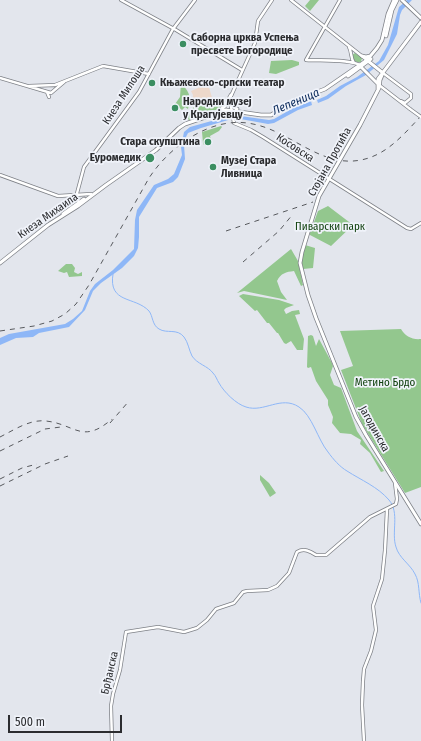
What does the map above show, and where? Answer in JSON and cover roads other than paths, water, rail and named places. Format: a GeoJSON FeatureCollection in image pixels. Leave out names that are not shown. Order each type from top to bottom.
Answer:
{"type":"FeatureCollection","features":[{"type":"Feature","properties":{"kind":"main road"},"geometry":{"type":"LineString","coordinates":[[293,102],[325,91],[369,62],[383,42],[395,0]]}},
{"type":"Feature","properties":{"kind":"main road"},"geometry":{"type":"LineString","coordinates":[[369,62],[382,40],[389,12],[395,0]]}},
{"type":"Feature","properties":{"kind":"main road"},"geometry":{"type":"LineString","coordinates":[[394,5],[398,1],[404,1],[421,18]]}},
{"type":"Feature","properties":{"kind":"main road","name":"Стојана Протића"},"geometry":{"type":"LineString","coordinates":[[315,315],[302,272],[301,258],[319,197],[357,131],[383,73],[421,22]]}},
{"type":"Feature","properties":{"kind":"main road"},"geometry":{"type":"LineString","coordinates":[[362,56],[367,57],[373,54]]}},
{"type":"Feature","properties":{"kind":"main road"},"geometry":{"type":"LineString","coordinates":[[369,62],[383,73]]}},
{"type":"Feature","properties":{"kind":"main road"},"geometry":{"type":"LineString","coordinates":[[353,70],[355,66],[354,63]]}},
{"type":"Feature","properties":{"kind":"main road"},"geometry":{"type":"LineString","coordinates":[[293,102],[297,99],[324,90],[353,70],[361,67]]}},
{"type":"Feature","properties":{"kind":"main road"},"geometry":{"type":"LineString","coordinates":[[361,67],[378,83]]}},
{"type":"Feature","properties":{"kind":"main road"},"geometry":{"type":"LineString","coordinates":[[231,97],[232,105],[235,108],[246,112]]}},
{"type":"Feature","properties":{"kind":"main road"},"geometry":{"type":"LineString","coordinates":[[215,113],[223,107],[231,97]]}},
{"type":"Feature","properties":{"kind":"main road","name":"Кнеза Михаила"},"geometry":{"type":"LineString","coordinates":[[80,203],[156,150],[185,124],[224,110],[269,115],[293,102]]}},
{"type":"Feature","properties":{"kind":"main road","name":"Кнеза Михаила"},"geometry":{"type":"LineString","coordinates":[[0,262],[48,225],[106,184]]}},
{"type":"Feature","properties":{"kind":"main road","name":"Јагодинска"},"geometry":{"type":"LineString","coordinates":[[315,315],[358,421],[421,524]]}},
{"type":"Feature","properties":{"kind":"street"},"geometry":{"type":"LineString","coordinates":[[121,0],[242,70]]}},
{"type":"Feature","properties":{"kind":"street","name":"Кнеза Милоша"},"geometry":{"type":"LineString","coordinates":[[77,195],[80,177],[84,166],[138,93],[173,29],[195,0]]}},
{"type":"Feature","properties":{"kind":"street"},"geometry":{"type":"LineString","coordinates":[[231,111],[231,97],[255,42],[258,21],[272,0]]}},
{"type":"Feature","properties":{"kind":"street"},"geometry":{"type":"LineString","coordinates":[[291,0],[369,62]]}},
{"type":"Feature","properties":{"kind":"street"},"geometry":{"type":"LineString","coordinates":[[340,0],[306,60],[344,61],[354,63],[361,67]]}},
{"type":"Feature","properties":{"kind":"street"},"geometry":{"type":"LineString","coordinates":[[349,46],[354,63]]}},
{"type":"Feature","properties":{"kind":"street"},"geometry":{"type":"LineString","coordinates":[[351,55],[357,52]]}},
{"type":"Feature","properties":{"kind":"street"},"geometry":{"type":"LineString","coordinates":[[0,78],[35,87],[59,84],[104,66],[149,74]]}},
{"type":"Feature","properties":{"kind":"street"},"geometry":{"type":"LineString","coordinates":[[383,73],[411,94],[408,105],[410,108]]}},
{"type":"Feature","properties":{"kind":"street"},"geometry":{"type":"LineString","coordinates":[[378,83],[421,117]]}},
{"type":"Feature","properties":{"kind":"street"},"geometry":{"type":"LineString","coordinates":[[35,87],[46,92],[53,93],[59,84]]}},
{"type":"Feature","properties":{"kind":"street"},"geometry":{"type":"LineString","coordinates":[[46,92],[48,93],[49,97]]}},
{"type":"Feature","properties":{"kind":"street"},"geometry":{"type":"LineString","coordinates":[[401,101],[405,103],[409,100]]}},
{"type":"Feature","properties":{"kind":"street","name":"Косовска"},"geometry":{"type":"LineString","coordinates":[[231,111],[232,120],[235,124],[259,135],[396,222],[410,229],[421,223]]}},
{"type":"Feature","properties":{"kind":"street"},"geometry":{"type":"LineString","coordinates":[[0,175],[58,196],[91,194]]}},
{"type":"Feature","properties":{"kind":"street"},"geometry":{"type":"LineString","coordinates":[[77,195],[80,203]]}},
{"type":"Feature","properties":{"kind":"street"},"geometry":{"type":"LineString","coordinates":[[383,510],[389,508],[397,502],[394,487],[395,483]]}},
{"type":"Feature","properties":{"kind":"street"},"geometry":{"type":"LineString","coordinates":[[364,741],[362,705],[364,669],[371,651],[376,630],[373,606],[382,579],[386,550],[387,513],[389,508]]}},
{"type":"Feature","properties":{"kind":"street"},"geometry":{"type":"LineString","coordinates":[[383,510],[387,513]]}},
{"type":"Feature","properties":{"kind":"street","name":"Брђанска"},"geometry":{"type":"LineString","coordinates":[[112,741],[111,706],[120,670],[126,632],[143,628],[158,627],[184,632],[197,628],[207,620],[216,609],[234,603],[244,592],[250,590],[268,590],[277,586],[289,572],[298,551],[306,550],[316,555],[326,555],[370,517],[383,510]]}},
{"type":"Feature","properties":{"kind":"water"},"geometry":{"type":"Polygon","coordinates":[[[407,0],[412,0],[402,10],[397,34],[384,60],[366,75],[346,86],[328,99],[318,103],[317,100],[357,77],[379,61],[388,45],[399,7],[407,0]]]}},
{"type":"Feature","properties":{"kind":"water"},"geometry":{"type":"Polygon","coordinates":[[[311,101],[312,105],[298,110],[274,123],[268,124],[235,118],[188,133],[184,145],[185,159],[178,177],[173,182],[157,188],[139,217],[138,248],[134,256],[122,268],[101,283],[93,291],[85,310],[69,327],[39,333],[33,337],[16,338],[0,345],[0,338],[9,334],[65,324],[82,311],[90,291],[95,284],[113,270],[134,249],[135,220],[137,210],[154,185],[168,179],[174,174],[182,155],[181,147],[184,132],[190,127],[233,115],[269,120],[274,119],[295,107],[311,101]]]}},
{"type":"Feature","properties":{"kind":"waterway"},"geometry":{"type":"LineString","coordinates":[[113,274],[113,284],[119,295],[143,306],[149,311],[155,325],[159,329],[181,334],[185,339],[194,359],[215,375],[224,390],[234,400],[246,407],[253,408],[279,403],[292,404],[299,407],[308,416],[324,447],[337,463],[385,495],[394,511],[394,535],[397,551],[417,577],[421,603]]}},
{"type":"Feature","properties":{"kind":"railway"},"geometry":{"type":"LineString","coordinates":[[0,331],[34,326],[52,321],[65,314],[76,304],[89,285],[149,178],[168,155],[180,144],[194,136],[222,124],[238,122],[253,124],[275,131],[310,150],[329,158],[350,161],[361,160],[379,154],[387,149],[421,116]]}},
{"type":"Feature","properties":{"kind":"railway"},"geometry":{"type":"LineString","coordinates":[[226,231],[313,202]]}},
{"type":"Feature","properties":{"kind":"railway"},"geometry":{"type":"LineString","coordinates":[[243,262],[279,231],[293,214]]}},
{"type":"Feature","properties":{"kind":"railway"},"geometry":{"type":"LineString","coordinates":[[110,423],[129,401]]}},
{"type":"Feature","properties":{"kind":"railway"},"geometry":{"type":"LineString","coordinates":[[0,437],[28,423],[40,421],[56,423],[86,432],[102,427],[112,419]]}},
{"type":"Feature","properties":{"kind":"railway"},"geometry":{"type":"LineString","coordinates":[[0,451],[45,429],[61,427]]}},
{"type":"Feature","properties":{"kind":"railway"},"geometry":{"type":"LineString","coordinates":[[0,486],[45,464],[68,456]]}},
{"type":"Feature","properties":{"kind":"railway"},"geometry":{"type":"LineString","coordinates":[[0,479],[22,468],[37,464]]}},
{"type":"Feature","properties":{"kind":"place","name":"Саборна црква Успења пресвете Богородице"},"geometry":{"type":"Point","coordinates":[183,44]}},
{"type":"Feature","properties":{"kind":"place","name":"Књажевско-српски театар"},"geometry":{"type":"Point","coordinates":[152,83]}},
{"type":"Feature","properties":{"kind":"place","name":"Народни музеј у Крагујевцу"},"geometry":{"type":"Point","coordinates":[175,108]}},
{"type":"Feature","properties":{"kind":"place","name":"Стара скупштина"},"geometry":{"type":"Point","coordinates":[208,142]}},
{"type":"Feature","properties":{"kind":"place","name":"Еуромедик"},"geometry":{"type":"Point","coordinates":[150,158]}},
{"type":"Feature","properties":{"kind":"place","name":"Музеј Стара Ливница"},"geometry":{"type":"Point","coordinates":[213,167]}},
{"type":"Feature","properties":{"kind":"water label","name":"Лепеница"},"geometry":{"type":"Point","coordinates":[296,102]}},
{"type":"Feature","properties":{"kind":"park label","name":"Пиварски парк"},"geometry":{"type":"Point","coordinates":[330,227]}},
{"type":"Feature","properties":{"kind":"park label","name":"Метино Брдо"},"geometry":{"type":"Point","coordinates":[385,383]}}]}
